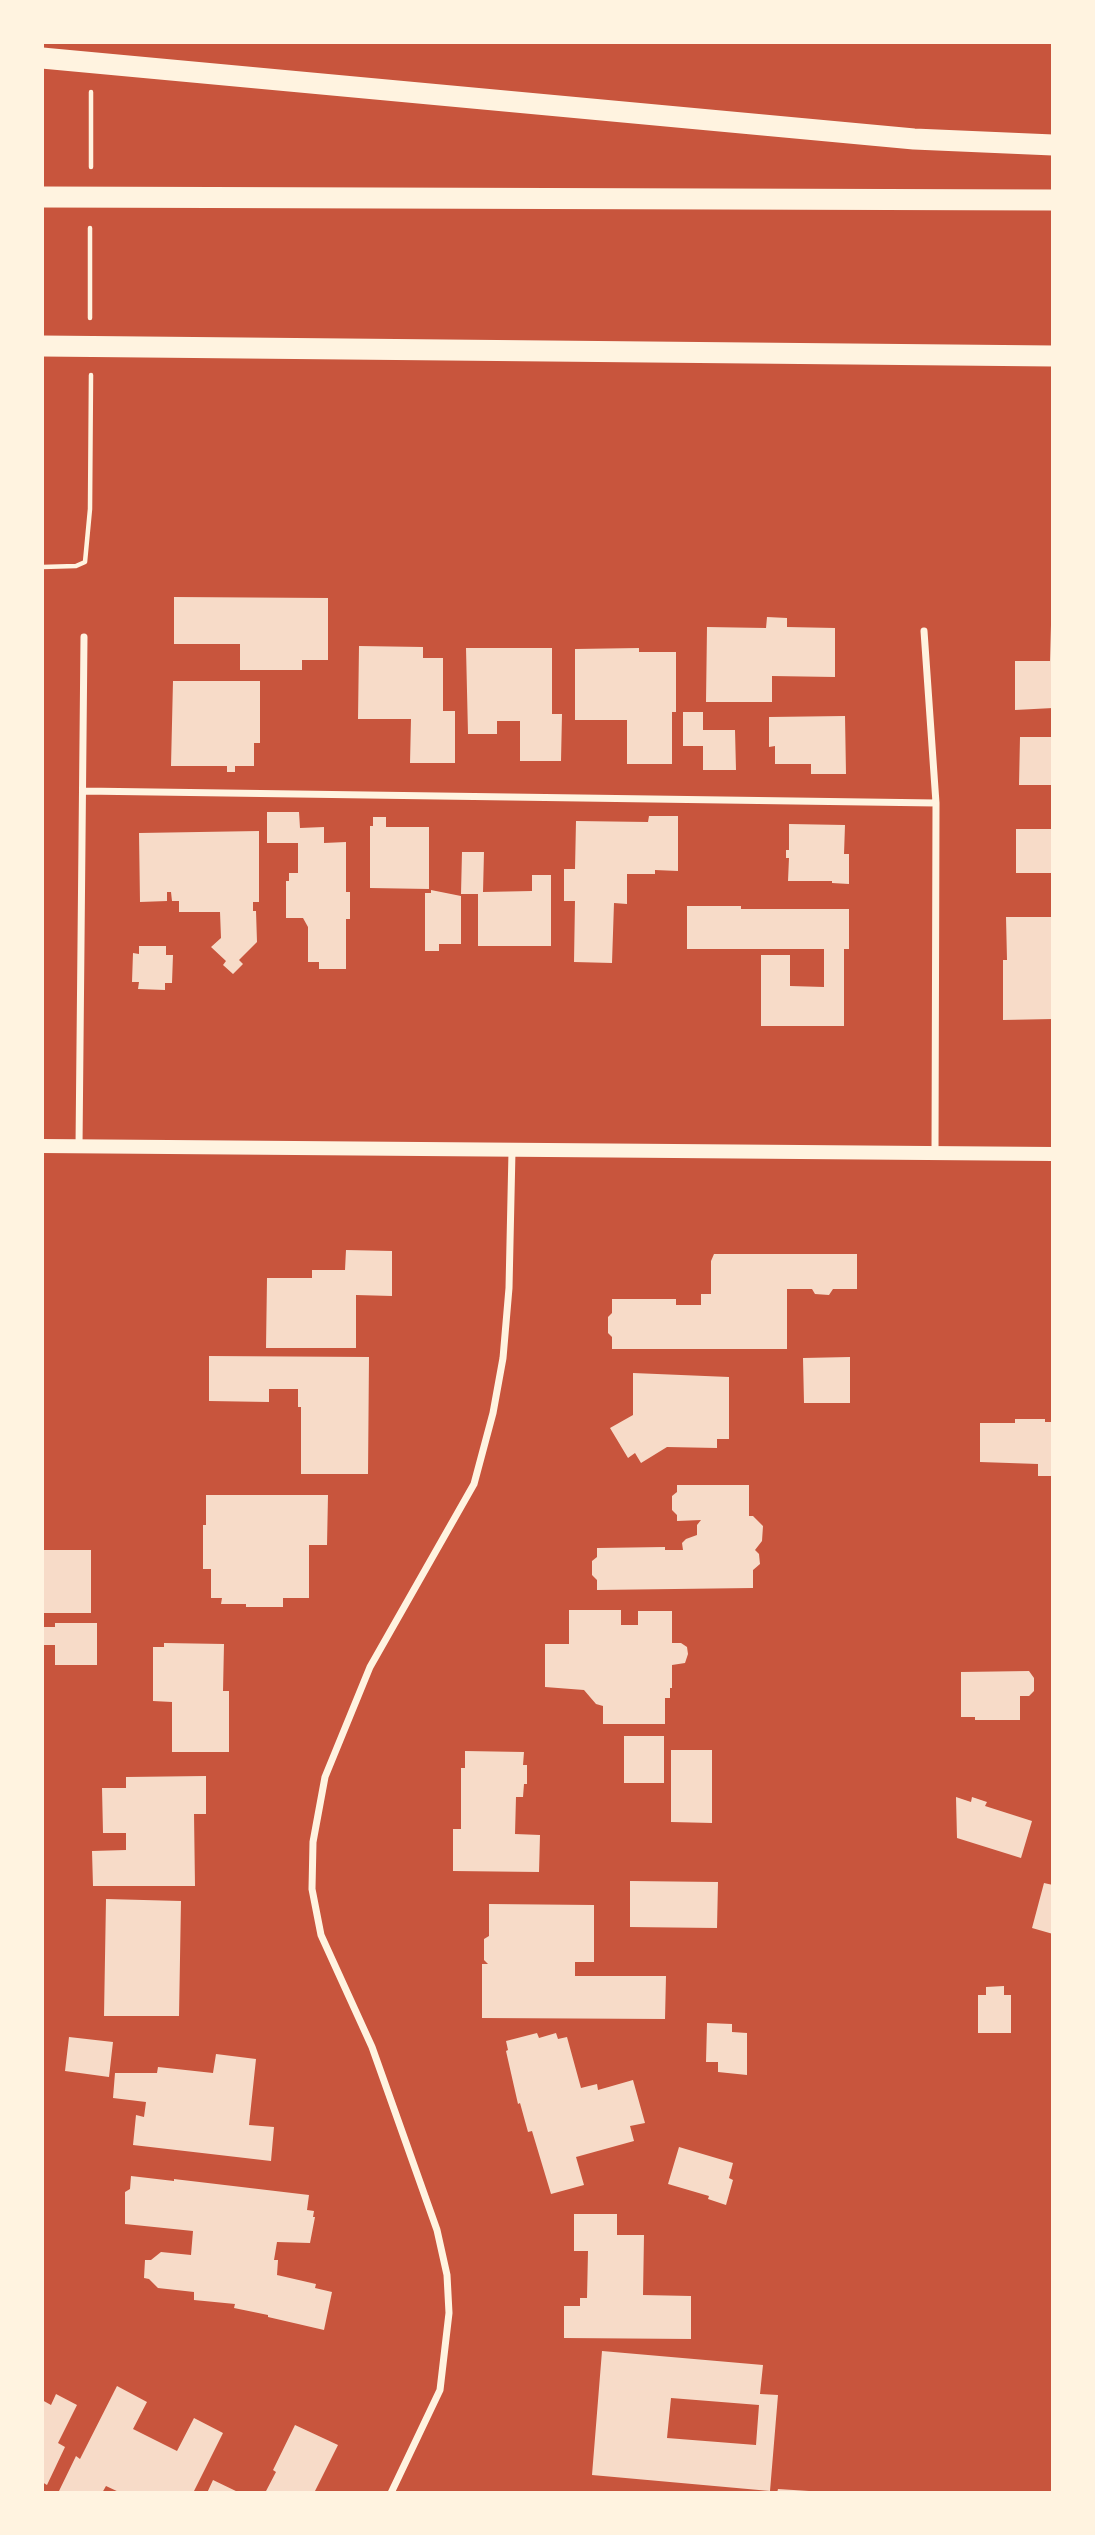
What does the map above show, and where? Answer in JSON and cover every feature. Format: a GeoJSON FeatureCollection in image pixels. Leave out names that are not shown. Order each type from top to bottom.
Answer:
{"type":"FeatureCollection","features":[{"type":"Feature","properties":{"kind":"highway"},"geometry":{"type":"LineString","coordinates":[[42,58],[914,139],[1053,145]]}},
{"type":"Feature","properties":{"kind":"highway"},"geometry":{"type":"LineString","coordinates":[[42,197],[1053,200]]}},
{"type":"Feature","properties":{"kind":"highway"},"geometry":{"type":"LineString","coordinates":[[42,346],[1053,356]]}},
{"type":"Feature","properties":{"kind":"main road"},"geometry":{"type":"LineString","coordinates":[[42,1146],[1053,1154]]}},
{"type":"Feature","properties":{"kind":"street"},"geometry":{"type":"LineString","coordinates":[[924,631],[936,803],[934,1154]]}},
{"type":"Feature","properties":{"kind":"street"},"geometry":{"type":"LineString","coordinates":[[79,1146],[84,637]]}},
{"type":"Feature","properties":{"kind":"street"},"geometry":{"type":"LineString","coordinates":[[83,791],[936,803]]}},
{"type":"Feature","properties":{"kind":"street"},"geometry":{"type":"LineString","coordinates":[[391,2493],[440,2389],[449,2314],[447,2275],[437,2230],[372,2047],[321,1935],[312,1889],[313,1842],[325,1777],[370,1667],[474,1483],[503,1357],[510,1276],[512,1151]]}},
{"type":"Feature","properties":{"kind":"path"},"geometry":{"type":"LineString","coordinates":[[91,80],[91,170]]}},
{"type":"Feature","properties":{"kind":"path"},"geometry":{"type":"LineString","coordinates":[[90,223],[90,326]]}},
{"type":"Feature","properties":{"kind":"path"},"geometry":{"type":"LineString","coordinates":[[42,567],[76,566],[85,562],[90,509],[91,364]]}},
{"type":"Feature","properties":{"kind":"building"},"geometry":{"type":"Polygon","coordinates":[[[174,597],[328,598],[328,660],[302,660],[302,670],[240,670],[240,644],[174,644],[174,597]]]}},
{"type":"Feature","properties":{"kind":"building"},"geometry":{"type":"Polygon","coordinates":[[[767,617],[787,618],[787,627],[835,628],[835,677],[772,676],[772,702],[706,702],[707,627],[766,628],[767,617]]]}},
{"type":"Feature","properties":{"kind":"building"},"geometry":{"type":"Polygon","coordinates":[[[1051,625],[1053,708],[1015,710],[1015,661],[1050,661],[1051,625]]]}},
{"type":"Feature","properties":{"kind":"building"},"geometry":{"type":"Polygon","coordinates":[[[359,646],[423,647],[423,658],[443,658],[443,711],[455,711],[455,763],[410,763],[411,719],[358,719],[359,646]]]}},
{"type":"Feature","properties":{"kind":"building"},"geometry":{"type":"Polygon","coordinates":[[[466,648],[552,648],[552,714],[562,714],[561,761],[520,761],[520,721],[497,721],[497,734],[468,734],[466,648]]]}},
{"type":"Feature","properties":{"kind":"building"},"geometry":{"type":"Polygon","coordinates":[[[639,648],[639,652],[676,652],[676,712],[672,712],[672,764],[627,764],[627,720],[575,720],[575,649],[639,648]]]}},
{"type":"Feature","properties":{"kind":"building"},"geometry":{"type":"Polygon","coordinates":[[[173,681],[260,681],[260,743],[254,743],[254,766],[235,766],[235,772],[227,772],[227,766],[171,766],[173,681]]]}},
{"type":"Feature","properties":{"kind":"building"},"geometry":{"type":"Polygon","coordinates":[[[683,712],[703,712],[703,730],[735,730],[736,770],[703,770],[703,746],[683,746],[683,712]]]}},
{"type":"Feature","properties":{"kind":"building"},"geometry":{"type":"Polygon","coordinates":[[[845,716],[846,774],[811,774],[811,764],[775,764],[775,746],[769,747],[769,717],[845,716]]]}},
{"type":"Feature","properties":{"kind":"building"},"geometry":{"type":"Polygon","coordinates":[[[1020,737],[1053,737],[1053,785],[1019,785],[1020,737]]]}},
{"type":"Feature","properties":{"kind":"building"},"geometry":{"type":"Polygon","coordinates":[[[267,812],[299,812],[300,828],[324,827],[324,843],[346,842],[346,892],[350,892],[350,919],[346,919],[346,969],[319,969],[319,962],[308,962],[308,927],[303,918],[286,918],[286,881],[289,881],[289,873],[298,873],[298,843],[267,843],[267,812]]]}},
{"type":"Feature","properties":{"kind":"building"},"geometry":{"type":"Polygon","coordinates":[[[649,816],[678,816],[678,871],[655,870],[655,874],[627,874],[627,904],[614,903],[612,963],[574,962],[575,901],[564,901],[564,869],[575,869],[576,821],[648,822],[649,816]]]}},
{"type":"Feature","properties":{"kind":"building"},"geometry":{"type":"Polygon","coordinates":[[[373,817],[386,817],[386,827],[429,827],[429,889],[370,888],[370,826],[373,826],[373,817]]]}},
{"type":"Feature","properties":{"kind":"building"},"geometry":{"type":"Polygon","coordinates":[[[789,824],[845,825],[844,854],[849,854],[849,884],[832,881],[788,881],[789,858],[786,858],[786,850],[789,850],[789,824]]]}},
{"type":"Feature","properties":{"kind":"building"},"geometry":{"type":"Polygon","coordinates":[[[1016,829],[1053,829],[1053,873],[1016,873],[1016,829]]]}},
{"type":"Feature","properties":{"kind":"building"},"geometry":{"type":"Polygon","coordinates":[[[259,831],[259,902],[253,902],[257,942],[239,960],[243,964],[233,974],[223,965],[226,961],[211,947],[221,938],[220,912],[179,912],[179,901],[172,901],[171,892],[167,892],[167,901],[140,902],[139,833],[259,831]]]}},
{"type":"Feature","properties":{"kind":"building"},"geometry":{"type":"Polygon","coordinates":[[[462,852],[484,852],[483,892],[532,891],[532,875],[551,875],[551,946],[478,946],[478,894],[461,894],[462,852]]]}},
{"type":"Feature","properties":{"kind":"building"},"geometry":{"type":"Polygon","coordinates":[[[431,890],[461,896],[461,944],[439,944],[439,951],[425,951],[425,893],[431,893],[431,890]]]}},
{"type":"Feature","properties":{"kind":"building"},"geometry":{"type":"Polygon","coordinates":[[[687,906],[849,909],[849,949],[844,949],[844,1026],[761,1026],[761,955],[790,955],[790,986],[824,987],[824,949],[687,949],[687,906]]]}},
{"type":"Feature","properties":{"kind":"building"},"geometry":{"type":"Polygon","coordinates":[[[1006,917],[1053,917],[1053,1019],[1003,1020],[1003,960],[1007,960],[1006,917]]]}},
{"type":"Feature","properties":{"kind":"building"},"geometry":{"type":"Polygon","coordinates":[[[139,946],[166,946],[166,955],[173,955],[172,983],[165,983],[165,990],[138,989],[139,982],[132,982],[133,953],[139,954],[139,946]]]}},
{"type":"Feature","properties":{"kind":"building"},"geometry":{"type":"Polygon","coordinates":[[[346,1250],[392,1251],[392,1296],[356,1295],[356,1348],[266,1348],[267,1278],[312,1278],[312,1270],[345,1270],[346,1250]]]}},
{"type":"Feature","properties":{"kind":"building"},"geometry":{"type":"Polygon","coordinates":[[[714,1254],[857,1254],[857,1289],[833,1289],[829,1295],[815,1294],[812,1289],[787,1289],[787,1349],[612,1349],[608,1317],[612,1313],[612,1299],[676,1299],[676,1305],[701,1305],[701,1294],[711,1294],[711,1261],[714,1254]]]}},
{"type":"Feature","properties":{"kind":"building"},"geometry":{"type":"Polygon","coordinates":[[[209,1356],[369,1357],[368,1474],[301,1474],[301,1407],[298,1407],[298,1389],[269,1389],[269,1402],[209,1401],[209,1356]]]}},
{"type":"Feature","properties":{"kind":"building"},"geometry":{"type":"Polygon","coordinates":[[[850,1357],[850,1403],[804,1403],[803,1358],[850,1357]]]}},
{"type":"Feature","properties":{"kind":"building"},"geometry":{"type":"Polygon","coordinates":[[[633,1373],[729,1377],[729,1439],[717,1439],[717,1448],[667,1447],[641,1463],[635,1453],[628,1458],[610,1428],[633,1415],[633,1373]]]}},
{"type":"Feature","properties":{"kind":"building"},"geometry":{"type":"Polygon","coordinates":[[[1015,1419],[1045,1419],[1045,1422],[1053,1422],[1053,1476],[1038,1476],[1038,1464],[980,1462],[980,1423],[1015,1423],[1015,1419]]]}},
{"type":"Feature","properties":{"kind":"building"},"geometry":{"type":"Polygon","coordinates":[[[677,1485],[749,1485],[749,1516],[753,1516],[763,1526],[762,1541],[755,1550],[759,1554],[760,1564],[753,1570],[753,1588],[597,1590],[597,1580],[592,1575],[592,1561],[597,1557],[597,1548],[665,1547],[665,1550],[683,1550],[682,1543],[697,1535],[697,1525],[701,1520],[677,1521],[677,1515],[672,1510],[672,1496],[677,1492],[677,1485]]]}},
{"type":"Feature","properties":{"kind":"building"},"geometry":{"type":"Polygon","coordinates":[[[206,1495],[328,1495],[327,1545],[309,1545],[309,1598],[283,1598],[283,1607],[246,1607],[246,1604],[221,1604],[222,1598],[211,1598],[211,1569],[203,1569],[206,1495]]]}},
{"type":"Feature","properties":{"kind":"building"},"geometry":{"type":"Polygon","coordinates":[[[42,1550],[91,1550],[91,1613],[42,1613],[42,1550]]]}},
{"type":"Feature","properties":{"kind":"building"},"geometry":{"type":"Polygon","coordinates":[[[569,1610],[621,1610],[621,1625],[638,1625],[638,1611],[672,1611],[672,1643],[681,1643],[687,1647],[688,1654],[685,1663],[672,1665],[670,1698],[665,1698],[665,1724],[603,1724],[603,1706],[596,1704],[584,1690],[545,1687],[545,1644],[569,1644],[569,1610]]]}},
{"type":"Feature","properties":{"kind":"building"},"geometry":{"type":"Polygon","coordinates":[[[55,1623],[97,1623],[97,1665],[55,1665],[55,1645],[42,1645],[42,1627],[55,1627],[55,1623]]]}},
{"type":"Feature","properties":{"kind":"building"},"geometry":{"type":"Polygon","coordinates":[[[164,1643],[224,1644],[223,1691],[229,1691],[229,1752],[172,1752],[172,1702],[153,1701],[153,1647],[164,1647],[164,1643]]]}},
{"type":"Feature","properties":{"kind":"building"},"geometry":{"type":"Polygon","coordinates":[[[1029,1671],[1034,1678],[1034,1691],[1029,1696],[1020,1696],[1020,1720],[975,1720],[975,1717],[961,1717],[961,1672],[1029,1671]]]}},
{"type":"Feature","properties":{"kind":"building"},"geometry":{"type":"Polygon","coordinates":[[[624,1736],[664,1736],[664,1783],[624,1783],[624,1736]]]}},
{"type":"Feature","properties":{"kind":"building"},"geometry":{"type":"Polygon","coordinates":[[[671,1750],[712,1750],[712,1823],[671,1822],[671,1750]]]}},
{"type":"Feature","properties":{"kind":"building"},"geometry":{"type":"Polygon","coordinates":[[[465,1751],[524,1752],[523,1765],[527,1765],[527,1784],[524,1784],[523,1797],[516,1797],[515,1834],[540,1835],[539,1872],[453,1871],[453,1829],[461,1829],[461,1768],[465,1768],[465,1751]]]}},
{"type":"Feature","properties":{"kind":"building"},"geometry":{"type":"Polygon","coordinates":[[[206,1776],[206,1814],[194,1814],[195,1886],[93,1886],[92,1851],[126,1850],[126,1833],[103,1833],[102,1788],[126,1788],[126,1777],[206,1776]]]}},
{"type":"Feature","properties":{"kind":"building"},"geometry":{"type":"Polygon","coordinates":[[[956,1797],[971,1802],[972,1797],[987,1802],[985,1806],[1032,1821],[1021,1858],[957,1838],[956,1797]]]}},
{"type":"Feature","properties":{"kind":"building"},"geometry":{"type":"Polygon","coordinates":[[[630,1881],[718,1882],[717,1928],[630,1927],[630,1881]]]}},
{"type":"Feature","properties":{"kind":"building"},"geometry":{"type":"Polygon","coordinates":[[[1044,1883],[1053,1885],[1053,1934],[1032,1928],[1044,1883]]]}},
{"type":"Feature","properties":{"kind":"building"},"geometry":{"type":"Polygon","coordinates":[[[106,1899],[181,1901],[179,2016],[104,2016],[106,1899]]]}},
{"type":"Feature","properties":{"kind":"building"},"geometry":{"type":"Polygon","coordinates":[[[489,1904],[594,1905],[594,1962],[575,1962],[575,1976],[666,1976],[665,2019],[482,2018],[482,1964],[488,1964],[484,1960],[484,1939],[489,1936],[489,1904]]]}},
{"type":"Feature","properties":{"kind":"building"},"geometry":{"type":"Polygon","coordinates":[[[1004,1986],[1004,1995],[1011,1995],[1011,2033],[978,2033],[978,1995],[986,1995],[986,1987],[1004,1986]]]}},
{"type":"Feature","properties":{"kind":"building"},"geometry":{"type":"Polygon","coordinates":[[[707,2023],[732,2024],[732,2032],[747,2033],[747,2075],[718,2072],[718,2062],[706,2062],[707,2023]]]}},
{"type":"Feature","properties":{"kind":"building"},"geometry":{"type":"Polygon","coordinates":[[[537,2033],[539,2038],[556,2033],[558,2039],[567,2037],[581,2088],[597,2084],[598,2090],[633,2080],[645,2123],[630,2126],[634,2141],[576,2157],[584,2185],[551,2194],[532,2131],[528,2132],[520,2103],[518,2104],[506,2051],[506,2041],[537,2033]]]}},
{"type":"Feature","properties":{"kind":"building"},"geometry":{"type":"Polygon","coordinates":[[[69,2037],[113,2042],[109,2077],[65,2071],[69,2037]]]}},
{"type":"Feature","properties":{"kind":"building"},"geometry":{"type":"Polygon","coordinates":[[[216,2054],[256,2059],[249,2125],[274,2127],[271,2161],[133,2145],[136,2115],[144,2117],[146,2102],[113,2098],[115,2073],[157,2073],[158,2067],[213,2073],[216,2054]]]}},
{"type":"Feature","properties":{"kind":"building"},"geometry":{"type":"Polygon","coordinates":[[[679,2147],[733,2163],[729,2178],[733,2180],[726,2205],[708,2199],[709,2196],[668,2184],[679,2147]]]}},
{"type":"Feature","properties":{"kind":"building"},"geometry":{"type":"Polygon","coordinates":[[[131,2176],[309,2195],[307,2210],[314,2211],[315,2217],[310,2243],[277,2242],[274,2260],[278,2260],[277,2275],[316,2284],[315,2288],[332,2292],[324,2330],[234,2308],[235,2304],[194,2300],[194,2292],[158,2288],[144,2278],[145,2260],[151,2260],[161,2252],[191,2255],[193,2231],[125,2224],[125,2192],[130,2189],[131,2176]]]}},
{"type":"Feature","properties":{"kind":"building"},"geometry":{"type":"Polygon","coordinates":[[[574,2214],[617,2214],[617,2235],[644,2235],[643,2295],[691,2296],[691,2339],[564,2338],[564,2306],[580,2306],[580,2298],[587,2298],[588,2251],[574,2251],[574,2214]]]}},
{"type":"Feature","properties":{"kind":"building"},"geometry":{"type":"Polygon","coordinates":[[[602,2351],[763,2365],[760,2394],[778,2395],[770,2491],[592,2475],[602,2351]],[[671,2398],[667,2438],[756,2445],[759,2405],[671,2398]]]}},
{"type":"Feature","properties":{"kind":"building"},"geometry":{"type":"Polygon","coordinates":[[[117,2386],[147,2402],[133,2429],[177,2451],[194,2418],[223,2433],[193,2493],[121,2493],[106,2486],[102,2493],[59,2491],[76,2456],[80,2459],[117,2386]]]}},
{"type":"Feature","properties":{"kind":"building"},"geometry":{"type":"Polygon","coordinates":[[[56,2394],[77,2405],[58,2443],[65,2447],[47,2485],[42,2482],[42,2400],[51,2405],[56,2394]]]}},
{"type":"Feature","properties":{"kind":"building"},"geometry":{"type":"Polygon","coordinates":[[[295,2425],[338,2445],[314,2493],[265,2493],[276,2472],[273,2470],[295,2425]]]}},
{"type":"Feature","properties":{"kind":"building"},"geometry":{"type":"Polygon","coordinates":[[[213,2480],[240,2493],[207,2493],[213,2480]]]}},
{"type":"Feature","properties":{"kind":"building"},"geometry":{"type":"Polygon","coordinates":[[[778,2489],[809,2491],[809,2493],[777,2493],[778,2489]]]}}]}
